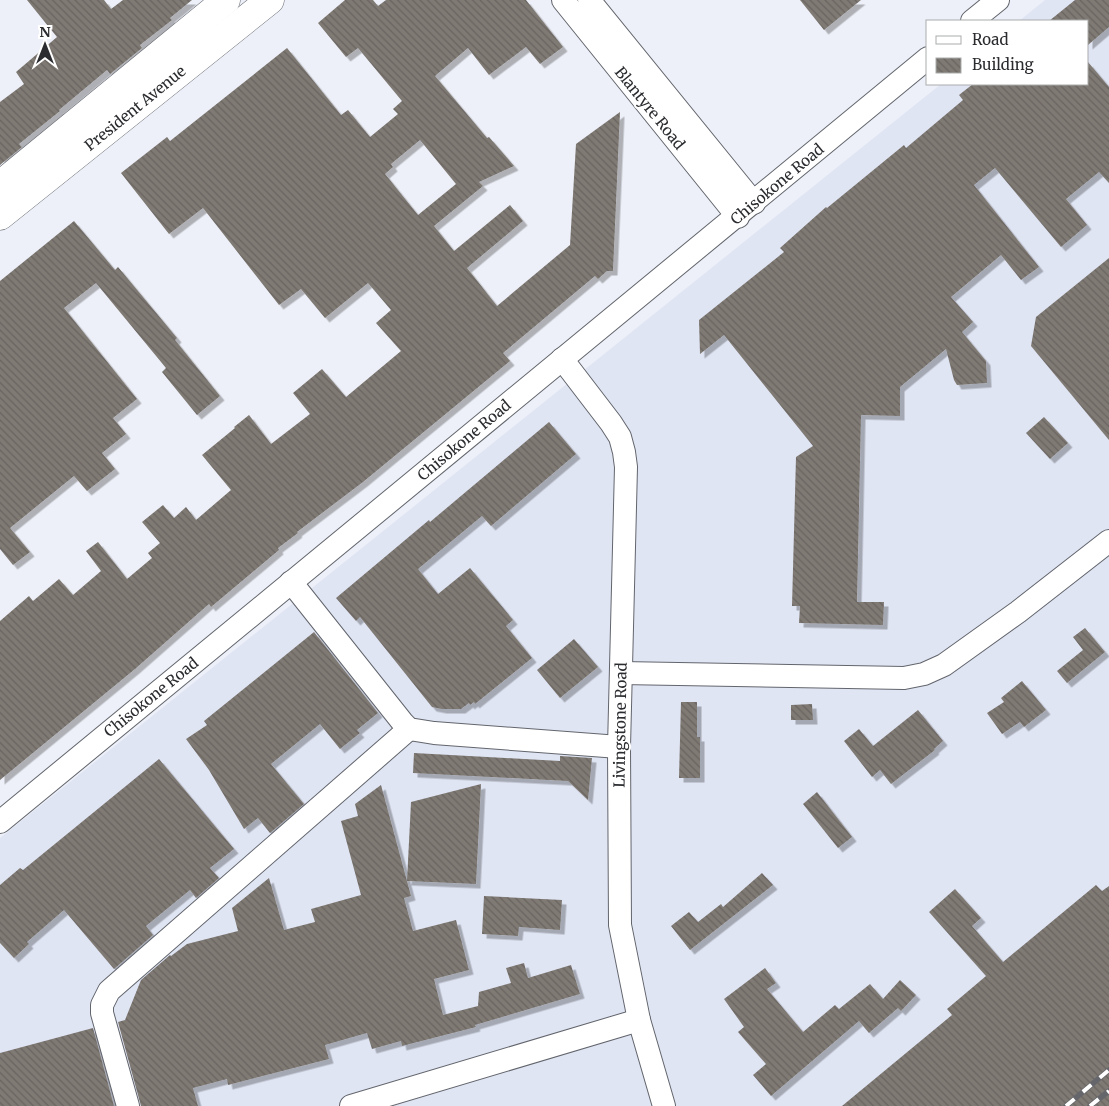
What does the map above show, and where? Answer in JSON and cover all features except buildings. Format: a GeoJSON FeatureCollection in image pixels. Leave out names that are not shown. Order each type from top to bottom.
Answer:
{"type":"FeatureCollection","features":[{"type":"Feature","properties":{"kind":"main road","name":"President Avenue"},"geometry":{"type":"LineString","coordinates":[[0,185],[226,0]]}},
{"type":"Feature","properties":{"kind":"main road","name":"President Avenue"},"geometry":{"type":"LineString","coordinates":[[0,216],[270,0]]}},
{"type":"Feature","properties":{"kind":"street","name":"Blantyre Road"},"geometry":{"type":"LineString","coordinates":[[563,0],[746,210]]}},
{"type":"Feature","properties":{"kind":"street","name":"Blantyre Road"},"geometry":{"type":"LineString","coordinates":[[589,0],[746,210]]}},
{"type":"Feature","properties":{"kind":"street"},"geometry":{"type":"LineString","coordinates":[[973,20],[998,0]]}},
{"type":"Feature","properties":{"kind":"street","name":"Chisokone Road"},"geometry":{"type":"LineString","coordinates":[[0,822],[290,582],[746,210],[926,60]]}},
{"type":"Feature","properties":{"kind":"street","name":"Livingstone Road"},"geometry":{"type":"LineString","coordinates":[[562,359],[611,423],[620,437],[624,452],[626,477],[619,746],[620,926],[639,1020],[664,1106]]}},
{"type":"Feature","properties":{"kind":"street"},"geometry":{"type":"LineString","coordinates":[[620,673],[904,678],[924,674],[944,665],[1018,612],[1109,540]]}},
{"type":"Feature","properties":{"kind":"street"},"geometry":{"type":"LineString","coordinates":[[290,582],[403,724],[409,729],[434,734],[619,746]]}},
{"type":"Feature","properties":{"kind":"street"},"geometry":{"type":"LineString","coordinates":[[128,1106],[102,1013],[102,1005],[109,991],[409,729]]}},
{"type":"Feature","properties":{"kind":"street"},"geometry":{"type":"LineString","coordinates":[[351,1106],[639,1020]]}},
{"type":"Feature","properties":{"kind":"shaded area"},"geometry":{"type":"Polygon","coordinates":[[[1045,0],[1109,0],[1109,1106],[0,1106],[0,838],[940,85],[1089,85],[1089,20],[1020,20],[1045,0]]]}},
{"type":"Feature","properties":{"kind":"railway"},"geometry":{"type":"LineString","coordinates":[[1066,1106],[1109,1070]]}},
{"type":"Feature","properties":{"kind":"railway"},"geometry":{"type":"LineString","coordinates":[[1090,1106],[1109,1091]]}}]}
